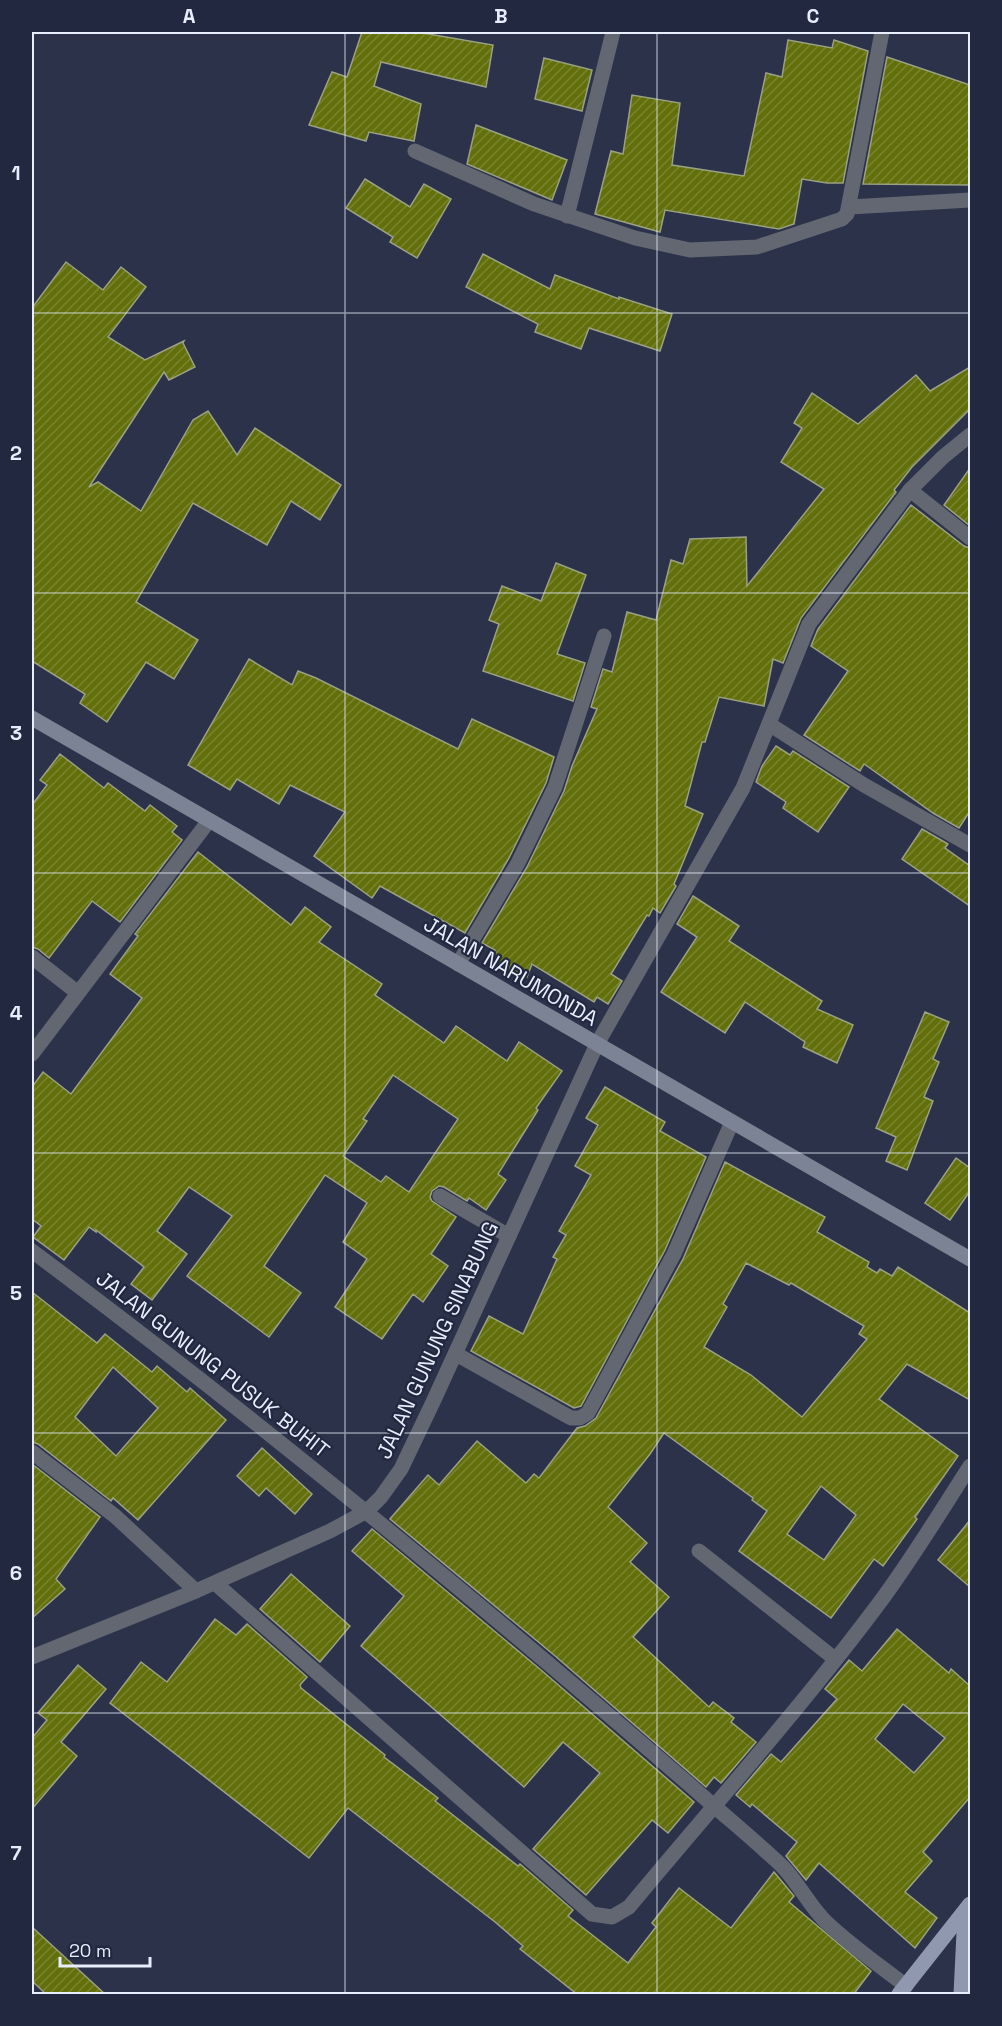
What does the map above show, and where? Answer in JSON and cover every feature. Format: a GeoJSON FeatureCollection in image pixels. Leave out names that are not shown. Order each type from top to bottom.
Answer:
{"type":"FeatureCollection","features":[{"type":"Feature","properties":{"kind":"main road"},"geometry":{"type":"LineString","coordinates":[[903,1990],[968,1908]]}},
{"type":"Feature","properties":{"kind":"main road"},"geometry":{"type":"LineString","coordinates":[[961,1995],[968,1908]]}},
{"type":"Feature","properties":{"kind":"street"},"geometry":{"type":"LineString","coordinates":[[567,216],[613,32]]}},
{"type":"Feature","properties":{"kind":"street"},"geometry":{"type":"LineString","coordinates":[[415,151],[534,204],[635,238],[690,250],[758,247],[842,219],[850,207],[882,32]]}},
{"type":"Feature","properties":{"kind":"street"},"geometry":{"type":"LineString","coordinates":[[850,207],[970,200]]}},
{"type":"Feature","properties":{"kind":"street","name":"JALAN GUNUNG SINABUNG"},"geometry":{"type":"LineString","coordinates":[[32,1657],[196,1591],[330,1531],[367,1511],[381,1497],[401,1469],[456,1354],[597,1044],[743,788],[808,624],[910,490],[970,435]]}},
{"type":"Feature","properties":{"kind":"street"},"geometry":{"type":"LineString","coordinates":[[910,490],[970,538]]}},
{"type":"Feature","properties":{"kind":"street"},"geometry":{"type":"LineString","coordinates":[[458,964],[518,863],[555,788],[603,636]]}},
{"type":"Feature","properties":{"kind":"street","name":"JALAN NARUMONDA"},"geometry":{"type":"LineString","coordinates":[[32,718],[208,822],[970,1259]]}},
{"type":"Feature","properties":{"kind":"street"},"geometry":{"type":"LineString","coordinates":[[769,724],[864,785],[970,845]]}},
{"type":"Feature","properties":{"kind":"street"},"geometry":{"type":"LineString","coordinates":[[32,1054],[208,822]]}},
{"type":"Feature","properties":{"kind":"street"},"geometry":{"type":"LineString","coordinates":[[32,957],[78,993]]}},
{"type":"Feature","properties":{"kind":"street"},"geometry":{"type":"LineString","coordinates":[[456,1354],[571,1418],[580,1418],[588,1413],[674,1254],[732,1122]]}},
{"type":"Feature","properties":{"kind":"street"},"geometry":{"type":"LineString","coordinates":[[440,1196],[509,1236]]}},
{"type":"Feature","properties":{"kind":"street","name":"JALAN GUNUNG PUSUK BUHIT"},"geometry":{"type":"LineString","coordinates":[[32,1251],[155,1343],[367,1511],[713,1805],[783,1868],[803,1891],[813,1909],[829,1925],[903,1990]]}},
{"type":"Feature","properties":{"kind":"street"},"geometry":{"type":"LineString","coordinates":[[32,1452],[115,1516],[196,1591]]}},
{"type":"Feature","properties":{"kind":"street"},"geometry":{"type":"LineString","coordinates":[[215,1582],[592,1914],[612,1917],[629,1908],[713,1805],[773,1738],[881,1600],[970,1466]]}},
{"type":"Feature","properties":{"kind":"street"},"geometry":{"type":"LineString","coordinates":[[699,1551],[835,1659]]}},
{"type":"Feature","properties":{"kind":"building"},"geometry":{"type":"Polygon","coordinates":[[[362,32],[417,32],[493,45],[486,87],[381,62],[374,86],[421,104],[414,141],[369,132],[366,141],[309,125],[332,72],[347,77],[362,32]]]}},
{"type":"Feature","properties":{"kind":"building"},"geometry":{"type":"Polygon","coordinates":[[[788,40],[832,48],[834,40],[868,51],[843,183],[802,179],[794,224],[779,229],[665,210],[660,232],[595,214],[611,151],[623,154],[632,95],[680,103],[672,165],[744,176],[766,73],[782,77],[788,40]]]}},
{"type":"Feature","properties":{"kind":"building"},"geometry":{"type":"Polygon","coordinates":[[[887,57],[970,85],[969,185],[863,184],[887,57]]]}},
{"type":"Feature","properties":{"kind":"building"},"geometry":{"type":"Polygon","coordinates":[[[544,58],[592,70],[582,111],[535,99],[544,58]]]}},
{"type":"Feature","properties":{"kind":"building"},"geometry":{"type":"Polygon","coordinates":[[[476,125],[567,160],[552,200],[467,164],[476,125]]]}},
{"type":"Feature","properties":{"kind":"building"},"geometry":{"type":"Polygon","coordinates":[[[365,179],[410,207],[424,184],[451,199],[417,258],[390,242],[393,237],[346,208],[365,179]]]}},
{"type":"Feature","properties":{"kind":"building"},"geometry":{"type":"Polygon","coordinates":[[[483,254],[550,289],[555,275],[619,299],[619,297],[672,314],[660,351],[589,328],[581,349],[535,332],[538,324],[466,287],[483,254]]]}},
{"type":"Feature","properties":{"kind":"building"},"geometry":{"type":"Polygon","coordinates":[[[66,262],[103,290],[121,267],[146,287],[108,337],[145,360],[184,341],[195,367],[169,380],[164,372],[89,487],[98,482],[141,511],[193,420],[208,411],[237,455],[255,428],[341,485],[320,520],[291,501],[267,545],[193,503],[136,602],[198,640],[174,679],[146,662],[107,722],[80,703],[85,694],[32,661],[32,308],[66,262]]]}},
{"type":"Feature","properties":{"kind":"building"},"geometry":{"type":"Polygon","coordinates":[[[970,367],[970,409],[912,467],[894,490],[896,492],[801,618],[783,663],[773,659],[764,706],[719,697],[705,742],[702,742],[685,806],[703,814],[674,884],[676,886],[660,913],[653,908],[649,916],[647,915],[611,974],[622,981],[608,1004],[597,997],[594,1002],[532,964],[527,977],[491,961],[495,950],[482,943],[527,867],[564,791],[572,766],[597,709],[591,707],[603,669],[612,672],[627,612],[656,620],[671,560],[683,564],[690,539],[746,537],[747,586],[824,489],[781,462],[802,428],[794,423],[812,393],[858,424],[916,375],[930,391],[970,367]]]}},
{"type":"Feature","properties":{"kind":"building"},"geometry":{"type":"Polygon","coordinates":[[[970,468],[970,526],[944,505],[970,468]]]}},
{"type":"Feature","properties":{"kind":"building"},"geometry":{"type":"Polygon","coordinates":[[[911,505],[964,546],[970,548],[970,811],[959,828],[933,813],[864,764],[860,771],[804,735],[848,671],[811,646],[818,629],[911,505]]]}},
{"type":"Feature","properties":{"kind":"building"},"geometry":{"type":"Polygon","coordinates":[[[556,563],[586,575],[557,654],[585,663],[573,701],[483,671],[499,624],[489,620],[502,586],[541,601],[556,563]]]}},
{"type":"Feature","properties":{"kind":"building"},"geometry":{"type":"Polygon","coordinates":[[[249,659],[292,685],[298,671],[316,678],[458,749],[472,719],[554,757],[546,783],[509,858],[465,933],[380,886],[372,898],[314,856],[345,812],[290,785],[279,804],[237,779],[230,790],[188,765],[249,659]]]}},
{"type":"Feature","properties":{"kind":"building"},"geometry":{"type":"Polygon","coordinates":[[[776,746],[790,755],[793,751],[849,787],[818,832],[783,808],[786,802],[756,782],[762,766],[776,746]]]}},
{"type":"Feature","properties":{"kind":"building"},"geometry":{"type":"Polygon","coordinates":[[[60,754],[104,788],[108,783],[145,811],[150,805],[177,826],[172,832],[182,840],[120,922],[92,901],[49,958],[32,947],[32,805],[47,785],[40,780],[60,754]]]}},
{"type":"Feature","properties":{"kind":"building"},"geometry":{"type":"Polygon","coordinates":[[[922,829],[948,844],[945,848],[970,866],[970,906],[902,859],[922,829]]]}},
{"type":"Feature","properties":{"kind":"building"},"geometry":{"type":"Polygon","coordinates":[[[198,852],[291,925],[305,907],[331,927],[319,942],[382,984],[375,995],[444,1043],[456,1026],[507,1061],[519,1042],[562,1071],[536,1108],[538,1110],[498,1174],[506,1180],[486,1210],[469,1198],[467,1201],[444,1187],[439,1186],[432,1191],[430,1197],[432,1201],[456,1217],[431,1254],[448,1266],[423,1302],[413,1294],[382,1339],[335,1307],[367,1259],[343,1242],[367,1203],[325,1175],[264,1266],[301,1293],[269,1337],[187,1276],[232,1216],[189,1187],[157,1231],[187,1254],[152,1300],[131,1284],[144,1267],[96,1230],[96,1232],[89,1227],[64,1260],[33,1237],[41,1226],[32,1219],[32,1087],[43,1072],[71,1094],[142,998],[110,974],[138,936],[135,934],[198,852]],[[393,1075],[363,1119],[367,1121],[343,1156],[381,1182],[386,1176],[409,1192],[458,1119],[393,1075]]]}},
{"type":"Feature","properties":{"kind":"building"},"geometry":{"type":"Polygon","coordinates":[[[693,896],[739,926],[729,941],[822,1001],[817,1009],[853,1025],[837,1063],[803,1047],[805,1042],[745,1002],[725,1033],[661,992],[697,937],[677,924],[693,896]]]}},
{"type":"Feature","properties":{"kind":"building"},"geometry":{"type":"Polygon","coordinates":[[[925,1012],[949,1022],[933,1059],[939,1062],[924,1097],[933,1101],[907,1170],[886,1161],[896,1137],[876,1128],[925,1012]]]}},
{"type":"Feature","properties":{"kind":"building"},"geometry":{"type":"Polygon","coordinates":[[[605,1087],[665,1122],[660,1131],[706,1157],[665,1250],[581,1406],[574,1408],[471,1351],[489,1316],[523,1334],[557,1259],[553,1257],[566,1235],[559,1231],[591,1175],[575,1166],[598,1125],[586,1118],[605,1087]]]}},
{"type":"Feature","properties":{"kind":"building"},"geometry":{"type":"Polygon","coordinates":[[[956,1158],[970,1168],[970,1191],[950,1220],[925,1203],[956,1158]]]}},
{"type":"Feature","properties":{"kind":"building"},"geometry":{"type":"Polygon","coordinates":[[[725,1162],[825,1217],[817,1232],[869,1262],[867,1267],[877,1273],[880,1269],[892,1276],[898,1267],[970,1313],[970,1400],[907,1364],[879,1399],[958,1456],[883,1566],[874,1559],[831,1618],[739,1551],[767,1511],[752,1500],[753,1498],[664,1433],[608,1507],[647,1543],[630,1562],[669,1597],[633,1637],[709,1707],[713,1702],[734,1718],[731,1722],[756,1742],[721,1783],[714,1777],[706,1787],[554,1655],[390,1519],[428,1475],[439,1485],[477,1441],[526,1483],[534,1474],[539,1478],[577,1428],[585,1426],[596,1418],[683,1259],[725,1162]],[[746,1263],[723,1304],[727,1307],[704,1347],[751,1375],[802,1417],[867,1339],[859,1334],[864,1326],[791,1283],[789,1285],[746,1263]],[[821,1486],[787,1534],[824,1560],[856,1515],[821,1486]]]}},
{"type":"Feature","properties":{"kind":"building"},"geometry":{"type":"Polygon","coordinates":[[[32,1292],[97,1343],[105,1334],[152,1372],[157,1366],[187,1392],[190,1388],[226,1420],[138,1520],[113,1498],[111,1501],[38,1444],[32,1442],[32,1292]],[[113,1367],[75,1417],[116,1456],[158,1408],[113,1367]]]}},
{"type":"Feature","properties":{"kind":"building"},"geometry":{"type":"Polygon","coordinates":[[[262,1448],[312,1494],[295,1514],[266,1488],[259,1496],[237,1476],[262,1448]]]}},
{"type":"Feature","properties":{"kind":"building"},"geometry":{"type":"Polygon","coordinates":[[[32,1464],[100,1517],[56,1579],[65,1589],[32,1618],[32,1464]]]}},
{"type":"Feature","properties":{"kind":"building"},"geometry":{"type":"Polygon","coordinates":[[[970,1520],[970,1587],[938,1560],[970,1520]]]}},
{"type":"Feature","properties":{"kind":"building"},"geometry":{"type":"Polygon","coordinates":[[[372,1529],[694,1802],[668,1833],[652,1820],[586,1895],[533,1849],[600,1773],[563,1742],[524,1787],[361,1646],[404,1596],[352,1551],[372,1529]]]}},
{"type":"Feature","properties":{"kind":"building"},"geometry":{"type":"Polygon","coordinates":[[[291,1574],[350,1626],[320,1662],[260,1609],[291,1574]]]}},
{"type":"Feature","properties":{"kind":"building"},"geometry":{"type":"Polygon","coordinates":[[[215,1619],[236,1635],[247,1624],[307,1677],[300,1685],[301,1688],[385,1755],[384,1757],[438,1798],[435,1801],[518,1866],[520,1864],[573,1910],[568,1916],[628,1963],[656,1927],[652,1923],[679,1888],[731,1928],[774,1872],[794,1896],[789,1902],[871,1971],[853,1995],[578,1995],[520,1949],[523,1946],[495,1922],[348,1808],[309,1858],[110,1703],[141,1662],[167,1682],[215,1619]]]}},
{"type":"Feature","properties":{"kind":"building"},"geometry":{"type":"Polygon","coordinates":[[[897,1629],[949,1673],[951,1669],[970,1686],[970,1797],[923,1852],[932,1861],[905,1892],[937,1918],[915,1948],[819,1863],[806,1880],[786,1856],[797,1842],[752,1804],[750,1807],[736,1795],[771,1754],[781,1762],[837,1699],[825,1689],[849,1660],[862,1671],[897,1629]],[[903,1704],[875,1739],[914,1773],[945,1738],[903,1704]]]}},
{"type":"Feature","properties":{"kind":"building"},"geometry":{"type":"Polygon","coordinates":[[[78,1665],[106,1689],[61,1742],[77,1756],[32,1809],[32,1738],[47,1720],[38,1713],[78,1665]]]}},
{"type":"Feature","properties":{"kind":"building"},"geometry":{"type":"Polygon","coordinates":[[[32,1927],[106,1995],[47,1995],[32,1981],[32,1927]]]}}]}
